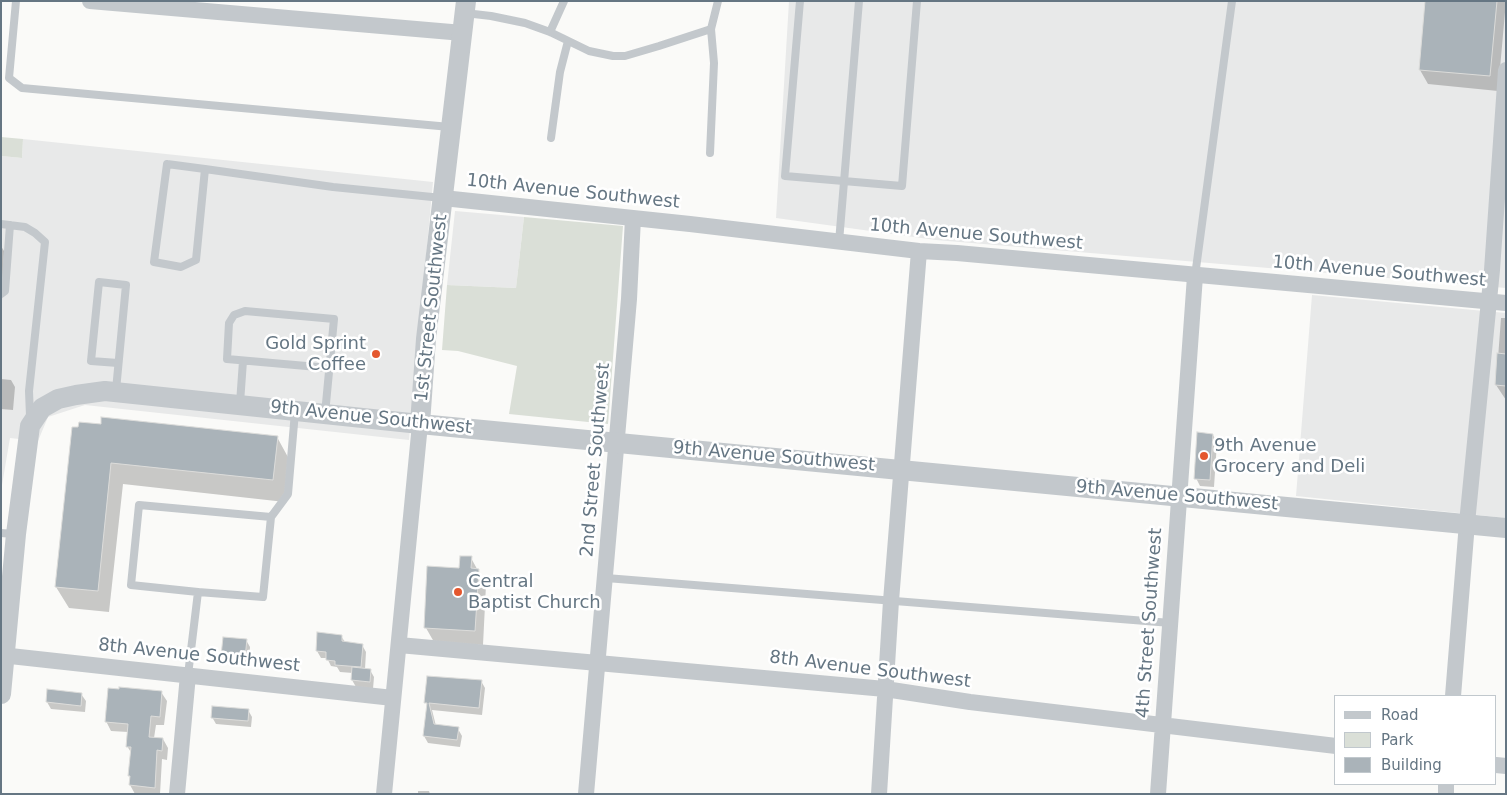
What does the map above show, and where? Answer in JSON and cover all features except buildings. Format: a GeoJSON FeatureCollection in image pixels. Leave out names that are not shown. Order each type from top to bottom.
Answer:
{"type":"FeatureCollection","features":[{"type":"Feature","properties":{"kind":"street"},"geometry":{"type":"LineString","coordinates":[[90,1],[462,33]]}},
{"type":"Feature","properties":{"kind":"street","name":"1st Street Southwest"},"geometry":{"type":"LineString","coordinates":[[384,794],[420,424],[426,339],[465,7]]}},
{"type":"Feature","properties":{"kind":"street"},"geometry":{"type":"LineString","coordinates":[[1453,695],[1467,524],[1489,302],[1506,70]]}},
{"type":"Feature","properties":{"kind":"street","name":"10th Avenue Southwest"},"geometry":{"type":"LineString","coordinates":[[443,198],[919,251],[1506,303]]}},
{"type":"Feature","properties":{"kind":"street","name":"2nd Street Southwest"},"geometry":{"type":"LineString","coordinates":[[586,794],[629,298],[633,218]]}},
{"type":"Feature","properties":{"kind":"street"},"geometry":{"type":"LineString","coordinates":[[879,794],[891,601],[919,251]]}},
{"type":"Feature","properties":{"kind":"street","name":"4th Street Southwest"},"geometry":{"type":"LineString","coordinates":[[1158,794],[1195,276]]}},
{"type":"Feature","properties":{"kind":"street","name":"9th Avenue Southwest"},"geometry":{"type":"LineString","coordinates":[[30,426],[44,406],[58,399],[105,391],[420,424],[1506,528]]}},
{"type":"Feature","properties":{"kind":"street"},"geometry":{"type":"LineString","coordinates":[[1,694],[9,534],[30,426]]}},
{"type":"Feature","properties":{"kind":"street","name":"8th Avenue Southwest"},"geometry":{"type":"LineString","coordinates":[[399,646],[885,689],[970,702],[1334,746]]}},
{"type":"Feature","properties":{"kind":"street","name":"8th Avenue Southwest"},"geometry":{"type":"LineString","coordinates":[[3,655],[393,698]]}},
{"type":"Feature","properties":{"kind":"street"},"geometry":{"type":"LineString","coordinates":[[177,794],[188,675]]}},
{"type":"Feature","properties":{"kind":"lane"},"geometry":{"type":"LineString","coordinates":[[16,1],[9,78],[22,88],[451,127]]}},
{"type":"Feature","properties":{"kind":"lane"},"geometry":{"type":"LineString","coordinates":[[550,32],[564,1]]}},
{"type":"Feature","properties":{"kind":"lane"},"geometry":{"type":"LineString","coordinates":[[710,153],[714,63],[711,29],[718,1]]}},
{"type":"Feature","properties":{"kind":"lane"},"geometry":{"type":"LineString","coordinates":[[800,1],[785,176],[902,186],[917,1]]}},
{"type":"Feature","properties":{"kind":"lane"},"geometry":{"type":"LineString","coordinates":[[839,242],[859,1]]}},
{"type":"Feature","properties":{"kind":"lane"},"geometry":{"type":"LineString","coordinates":[[1195,276],[1232,1]]}},
{"type":"Feature","properties":{"kind":"lane"},"geometry":{"type":"LineString","coordinates":[[465,7],[550,32],[601,55],[624,56],[711,29]]}},
{"type":"Feature","properties":{"kind":"lane"},"geometry":{"type":"LineString","coordinates":[[551,138],[560,72],[568,41]]}},
{"type":"Feature","properties":{"kind":"lane"},"geometry":{"type":"LineString","coordinates":[[205,169],[196,260],[181,267],[154,262],[167,164],[205,169],[333,187],[443,198]]}},
{"type":"Feature","properties":{"kind":"lane"},"geometry":{"type":"LineString","coordinates":[[1,224],[25,227],[35,232],[45,242],[29,391],[30,426]]}},
{"type":"Feature","properties":{"kind":"lane"},"geometry":{"type":"LineString","coordinates":[[1,294],[5,291],[10,225]]}},
{"type":"Feature","properties":{"kind":"lane"},"geometry":{"type":"LineString","coordinates":[[116,392],[126,285],[99,282],[91,361],[118,363]]}},
{"type":"Feature","properties":{"kind":"lane"},"geometry":{"type":"LineString","coordinates":[[325,414],[334,320],[245,311],[234,315],[229,323],[227,359],[329,368]]}},
{"type":"Feature","properties":{"kind":"lane"},"geometry":{"type":"LineString","coordinates":[[240,405],[243,360]]}},
{"type":"Feature","properties":{"kind":"lane"},"geometry":{"type":"LineString","coordinates":[[271,517],[138,504],[130,585],[263,597],[271,517],[288,494],[295,411]]}},
{"type":"Feature","properties":{"kind":"lane"},"geometry":{"type":"LineString","coordinates":[[606,578],[1171,623]]}},
{"type":"Feature","properties":{"kind":"lane"},"geometry":{"type":"LineString","coordinates":[[188,675],[198,592]]}},
{"type":"Feature","properties":{"kind":"shaded area"},"geometry":{"type":"Polygon","coordinates":[[[789,1],[1506,1],[1506,288],[936,240],[776,218],[789,1]]]}},
{"type":"Feature","properties":{"kind":"shaded area"},"geometry":{"type":"Polygon","coordinates":[[[23,139],[433,182],[409,440],[85,405],[48,417],[38,441],[10,438],[1,491],[1,156],[22,158],[23,139]]]}},
{"type":"Feature","properties":{"kind":"shaded area"},"geometry":{"type":"Polygon","coordinates":[[[455,211],[524,217],[516,288],[447,285],[455,211]]]}},
{"type":"Feature","properties":{"kind":"shaded area"},"geometry":{"type":"Polygon","coordinates":[[[1312,295],[1506,313],[1506,518],[1296,496],[1312,295]]]}},
{"type":"Feature","properties":{"kind":"green space"},"geometry":{"type":"Polygon","coordinates":[[[1,137],[23,139],[22,158],[1,156],[1,137]]]}},
{"type":"Feature","properties":{"kind":"green space"},"geometry":{"type":"Polygon","coordinates":[[[524,217],[623,226],[608,424],[509,414],[517,366],[458,351],[442,350],[447,285],[516,288],[524,217]]]}},
{"type":"Feature","properties":{"kind":"place","name":"Gold Sprint Coffee"},"geometry":{"type":"Point","coordinates":[376,354]}},
{"type":"Feature","properties":{"kind":"place","name":"9th Avenue Grocery and Deli"},"geometry":{"type":"Point","coordinates":[1204,456]}},
{"type":"Feature","properties":{"kind":"place","name":"Central Baptist Church"},"geometry":{"type":"Point","coordinates":[458,592]}}]}
